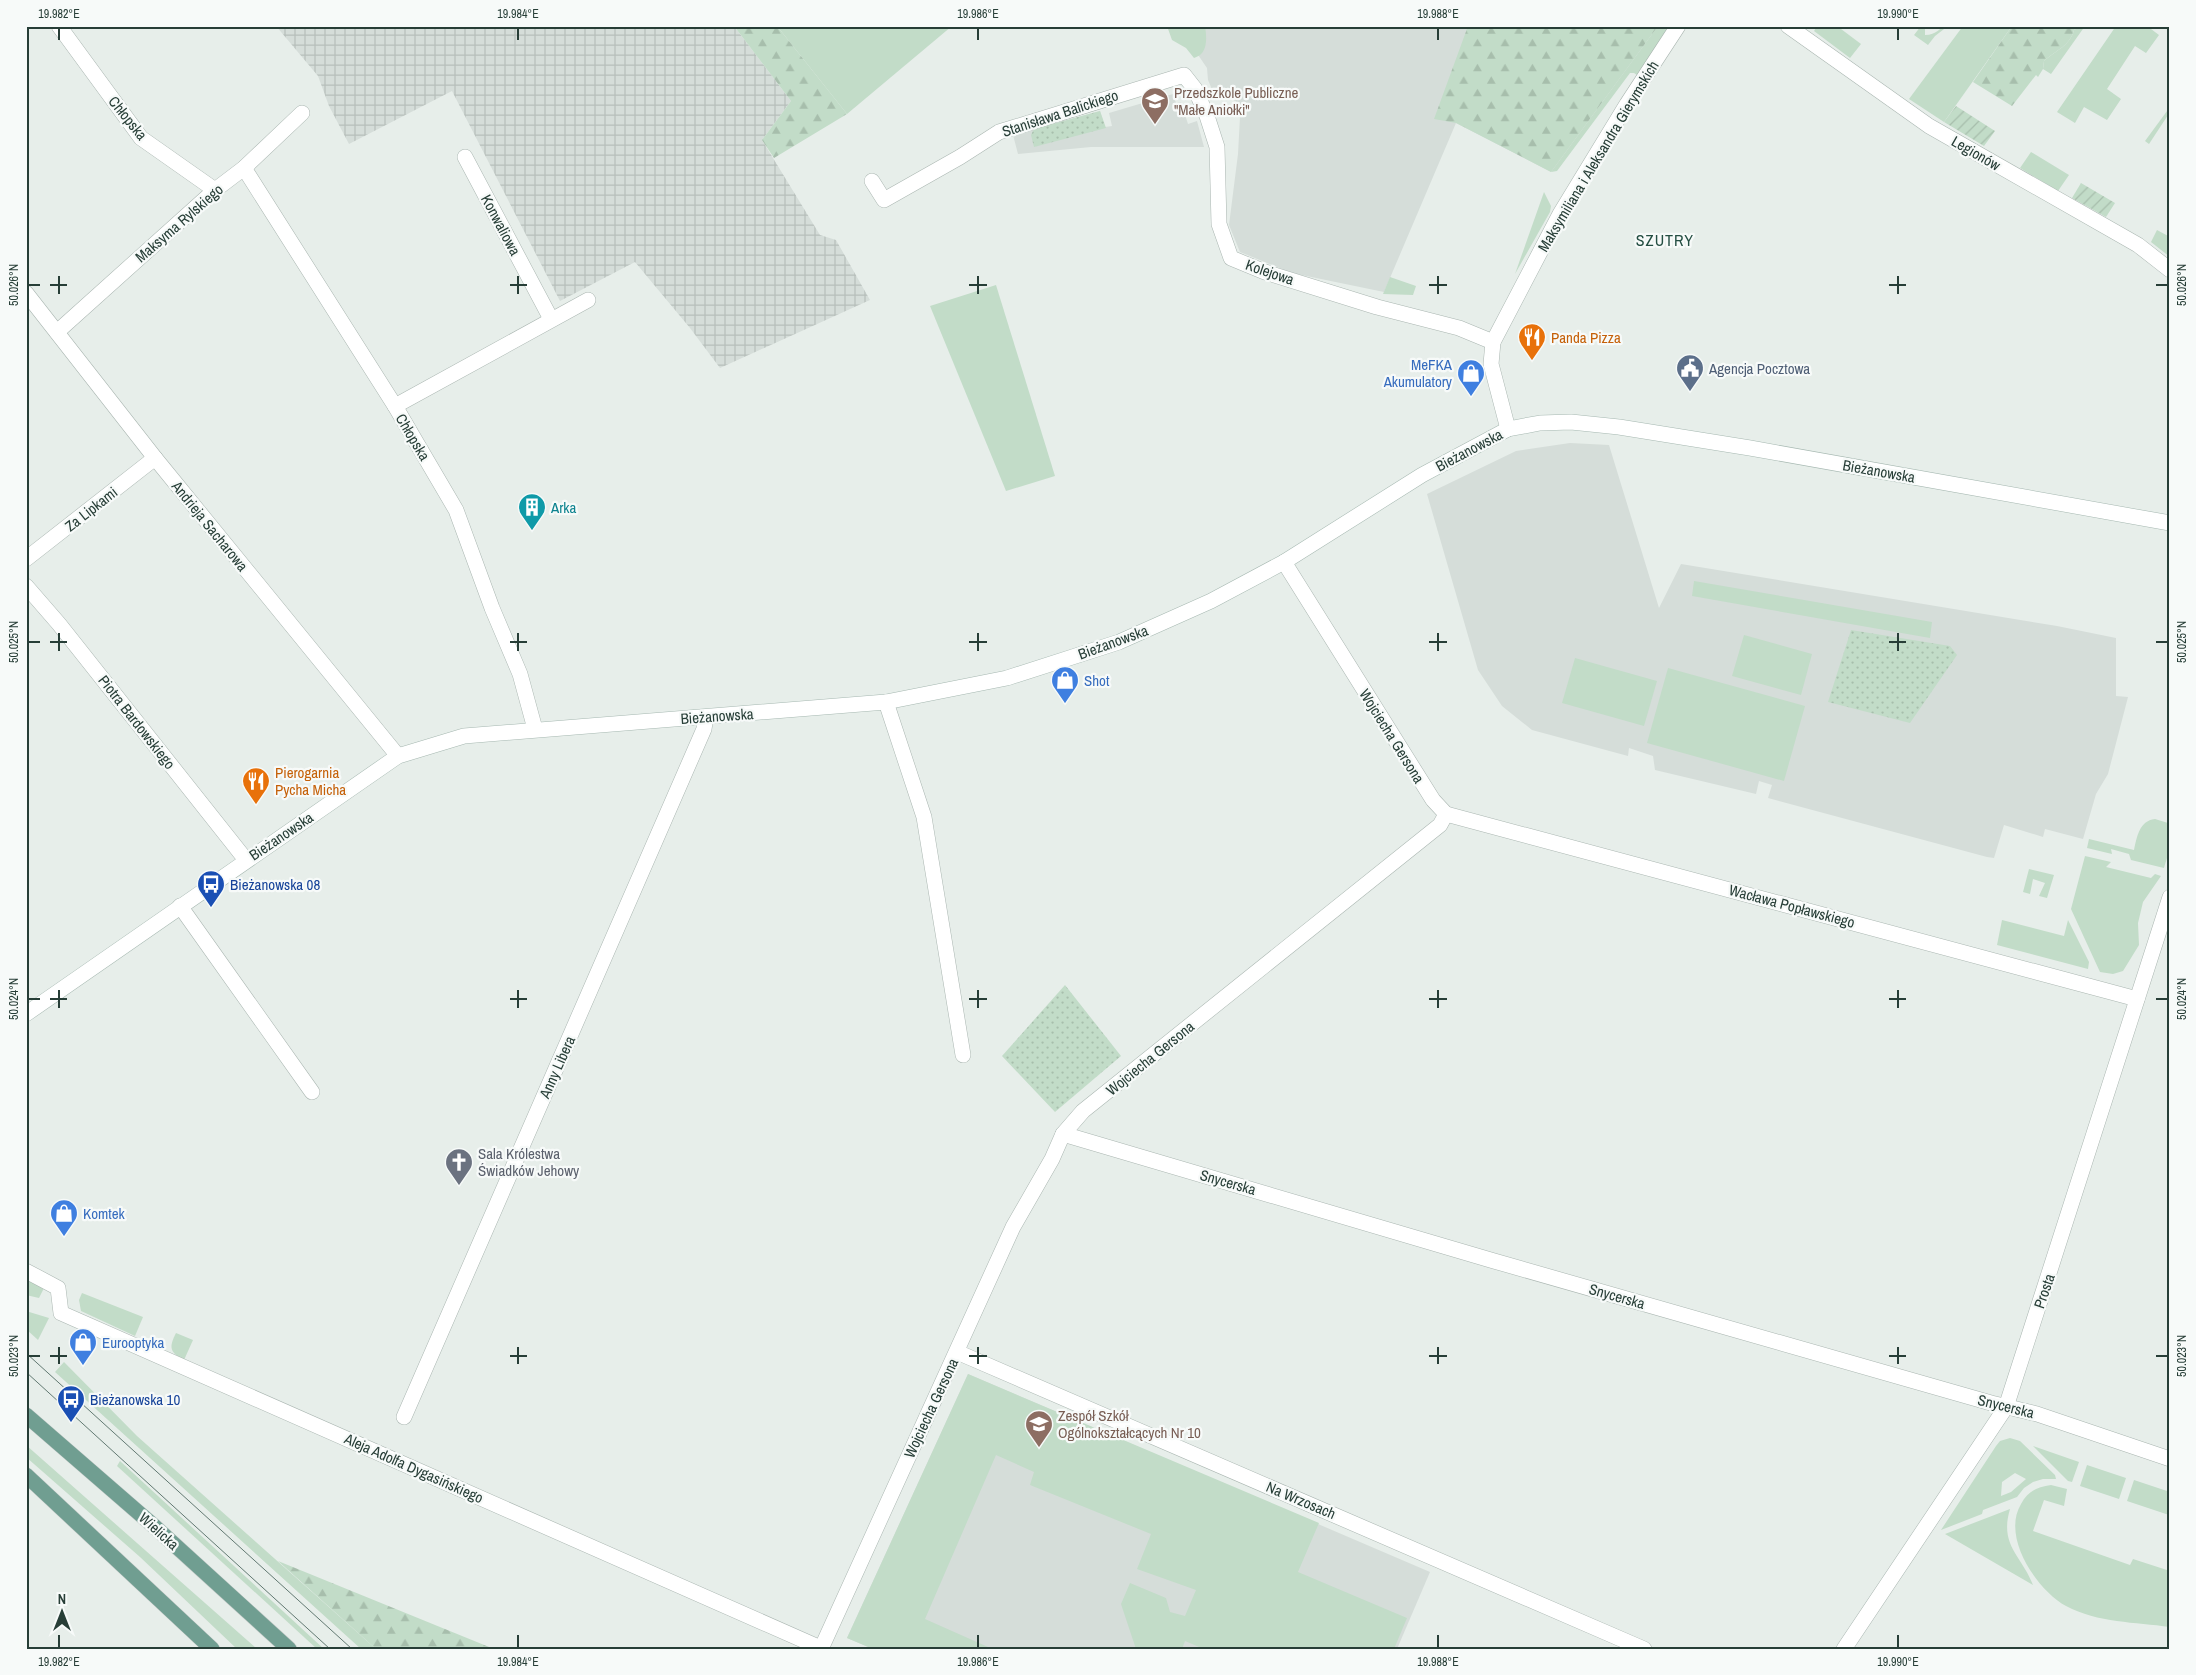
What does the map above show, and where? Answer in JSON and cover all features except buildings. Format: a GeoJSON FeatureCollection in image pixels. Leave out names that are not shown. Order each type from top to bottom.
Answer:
{"type":"FeatureCollection","features":[{"type":"Feature","properties":{"kind":"main road","name":"Wielicka"},"geometry":{"type":"LineString","coordinates":[[26,1415],[155,1527],[289,1649]]}},
{"type":"Feature","properties":{"kind":"main road"},"geometry":{"type":"LineString","coordinates":[[26,1475],[212,1649]]}},
{"type":"Feature","properties":{"kind":"street","name":"Chłopska"},"geometry":{"type":"LineString","coordinates":[[59,26],[141,138],[215,190]]}},
{"type":"Feature","properties":{"kind":"street","name":"Maksymiliana i Aleksandra Gierymskich"},"geometry":{"type":"LineString","coordinates":[[1508,429],[1491,364],[1493,342],[1560,214],[1627,104],[1678,26]]}},
{"type":"Feature","properties":{"kind":"street","name":"Legionów"},"geometry":{"type":"LineString","coordinates":[[1788,26],[1929,126],[2138,245],[2170,270]]}},
{"type":"Feature","properties":{"kind":"street","name":"Kolejowa"},"geometry":{"type":"LineString","coordinates":[[1184,75],[1195,89],[1207,116],[1217,147],[1219,224],[1231,258],[1265,272],[1377,307],[1459,328],[1493,342]]}},
{"type":"Feature","properties":{"kind":"street","name":"Stanisława Balickiego"},"geometry":{"type":"LineString","coordinates":[[872,181],[884,200],[960,157],[999,132],[1184,75]]}},
{"type":"Feature","properties":{"kind":"street","name":"Maksyma Rylskiego"},"geometry":{"type":"LineString","coordinates":[[57,332],[215,190],[244,168],[302,112]]}},
{"type":"Feature","properties":{"kind":"street","name":"Konwaliowa"},"geometry":{"type":"LineString","coordinates":[[465,157],[551,319]]}},
{"type":"Feature","properties":{"kind":"street","name":"Chłopska"},"geometry":{"type":"LineString","coordinates":[[244,168],[395,406],[456,510],[492,608],[520,674],[535,730]]}},
{"type":"Feature","properties":{"kind":"street","name":"Andrieja Sacharowa"},"geometry":{"type":"LineString","coordinates":[[26,293],[155,458],[398,756]]}},
{"type":"Feature","properties":{"kind":"street"},"geometry":{"type":"LineString","coordinates":[[395,406],[588,300]]}},
{"type":"Feature","properties":{"kind":"street","name":"Bieżanowska"},"geometry":{"type":"LineString","coordinates":[[26,1014],[398,756],[464,736],[886,702],[1007,678],[1119,642],[1211,601],[1284,562],[1422,475],[1508,429],[1548,423],[1571,422],[1619,426],[2170,523]]}},
{"type":"Feature","properties":{"kind":"street","name":"Za Lipkami"},"geometry":{"type":"LineString","coordinates":[[26,560],[155,458]]}},
{"type":"Feature","properties":{"kind":"street","name":"Wojciecha Gersona"},"geometry":{"type":"LineString","coordinates":[[822,1649],[1013,1226],[1052,1159],[1063,1134],[1084,1111],[1440,825],[1446,814],[1433,800],[1284,562]]}},
{"type":"Feature","properties":{"kind":"street","name":"Piotra Bardowskiego"},"geometry":{"type":"LineString","coordinates":[[26,586],[59,624],[246,860]]}},
{"type":"Feature","properties":{"kind":"street"},"geometry":{"type":"LineString","coordinates":[[886,702],[924,816],[964,1054]]}},
{"type":"Feature","properties":{"kind":"street","name":"Anny Libera"},"geometry":{"type":"LineString","coordinates":[[404,1417],[704,730],[706,717]]}},
{"type":"Feature","properties":{"kind":"street","name":"Wacława Popławskiego"},"geometry":{"type":"LineString","coordinates":[[1446,814],[2137,998]]}},
{"type":"Feature","properties":{"kind":"street","name":"Prosta"},"geometry":{"type":"LineString","coordinates":[[1844,1649],[2006,1407],[2170,897]]}},
{"type":"Feature","properties":{"kind":"street"},"geometry":{"type":"LineString","coordinates":[[180,906],[312,1092]]}},
{"type":"Feature","properties":{"kind":"street","name":"Snycerska"},"geometry":{"type":"LineString","coordinates":[[1063,1134],[1494,1261],[2006,1407],[2037,1414],[2170,1459]]}},
{"type":"Feature","properties":{"kind":"street","name":"Aleja Adolfa Dygasińskiego"},"geometry":{"type":"LineString","coordinates":[[26,1271],[58,1288],[61,1312],[822,1649]]}},
{"type":"Feature","properties":{"kind":"street","name":"Na Wrzosach"},"geometry":{"type":"LineString","coordinates":[[957,1352],[1644,1649]]}},
{"type":"Feature","properties":{"kind":"shaded area"},"geometry":{"type":"Polygon","coordinates":[[[276,26],[734,26],[791,101],[762,140],[820,235],[836,240],[870,300],[720,368],[690,328],[635,262],[560,301],[452,91],[349,144],[329,106],[318,76],[276,26]]]}},
{"type":"Feature","properties":{"kind":"shaded area"},"geometry":{"type":"Polygon","coordinates":[[[1185,26],[1658,26],[1551,172],[1456,123],[1384,292],[1292,273],[1240,252],[1229,225],[1238,154],[1240,117],[1236,101],[1214,94],[1208,80],[1207,68],[1192,46],[1185,26]]]}},
{"type":"Feature","properties":{"kind":"shaded area","name":"Przedszkole Publiczne \"Małe Aniołki\""},"geometry":{"type":"Polygon","coordinates":[[[1173,94],[1176,103],[1181,102],[1188,124],[1197,121],[1204,147],[1091,147],[1018,154],[1013,135],[1100,111],[1105,127],[1112,126],[1109,113],[1173,94]]]}},
{"type":"Feature","properties":{"kind":"shaded area"},"geometry":{"type":"Polygon","coordinates":[[[1570,443],[1609,445],[1659,608],[1681,564],[2057,626],[2116,638],[2116,696],[2128,697],[2108,774],[2096,794],[2083,839],[2045,829],[2043,837],[2004,825],[1994,858],[1987,857],[1768,798],[1772,785],[1759,781],[1756,794],[1655,770],[1653,756],[1629,748],[1628,756],[1532,730],[1502,706],[1478,670],[1427,494],[1516,451],[1570,443]]]}},
{"type":"Feature","properties":{"kind":"shaded area","name":"Zespół Szkół Ogólnokształcących Nr 10"},"geometry":{"type":"Polygon","coordinates":[[[968,1374],[1430,1572],[1397,1649],[873,1649],[847,1638],[968,1374]]]}},
{"type":"Feature","properties":{"kind":"green space"},"geometry":{"type":"Polygon","coordinates":[[[734,26],[777,26],[847,114],[774,158],[762,140],[791,101],[734,26]]]}},
{"type":"Feature","properties":{"kind":"green space"},"geometry":{"type":"Polygon","coordinates":[[[777,26],[952,26],[847,114],[777,26]]]}},
{"type":"Feature","properties":{"kind":"green space"},"geometry":{"type":"Polygon","coordinates":[[[1167,26],[1205,26],[1206,45],[1202,53],[1194,58],[1186,48],[1172,40],[1167,26]]]}},
{"type":"Feature","properties":{"kind":"green space"},"geometry":{"type":"Polygon","coordinates":[[[1468,26],[1658,26],[1551,172],[1456,123],[1434,119],[1468,26]]]}},
{"type":"Feature","properties":{"kind":"green space"},"geometry":{"type":"Polygon","coordinates":[[[1658,26],[1678,26],[1643,79],[1634,73],[1630,73],[1557,171],[1551,172],[1658,26]]]}},
{"type":"Feature","properties":{"kind":"green space"},"geometry":{"type":"Polygon","coordinates":[[[1817,26],[1837,26],[1861,44],[1850,58],[1814,31],[1817,26]]]}},
{"type":"Feature","properties":{"kind":"green space"},"geometry":{"type":"Polygon","coordinates":[[[1921,26],[1925,26],[1925,35],[1932,34],[1948,26],[1935,36],[1928,45],[1914,35],[1921,26]]]}},
{"type":"Feature","properties":{"kind":"green space"},"geometry":{"type":"Polygon","coordinates":[[[1963,26],[2012,26],[1944,122],[1909,99],[1963,26]]]}},
{"type":"Feature","properties":{"kind":"green space"},"geometry":{"type":"Polygon","coordinates":[[[2012,26],[2081,26],[2074,30],[2066,44],[2044,61],[2043,69],[2038,77],[2036,75],[2012,106],[1973,82],[2012,26]]]}},
{"type":"Feature","properties":{"kind":"green space"},"geometry":{"type":"Polygon","coordinates":[[[2085,26],[2051,74],[2043,69],[2044,61],[2066,44],[2074,30],[2085,26]]]}},
{"type":"Feature","properties":{"kind":"green space"},"geometry":{"type":"Polygon","coordinates":[[[2116,26],[2147,26],[2159,35],[2146,53],[2135,46],[2107,89],[2121,99],[2107,120],[2084,107],[2075,123],[2057,112],[2116,26]]]}},
{"type":"Feature","properties":{"kind":"green space"},"geometry":{"type":"Polygon","coordinates":[[[1956,106],[1995,131],[1984,146],[1944,122],[1956,106]]]}},
{"type":"Feature","properties":{"kind":"green space"},"geometry":{"type":"Polygon","coordinates":[[[2170,107],[2170,112],[2149,144],[2145,141],[2170,107]]]}},
{"type":"Feature","properties":{"kind":"green space"},"geometry":{"type":"Polygon","coordinates":[[[1100,111],[1106,128],[1034,147],[1031,135],[1034,129],[1100,111]]]}},
{"type":"Feature","properties":{"kind":"green space"},"geometry":{"type":"Polygon","coordinates":[[[2031,152],[2069,175],[2058,191],[2020,168],[2031,152]]]}},
{"type":"Feature","properties":{"kind":"green space"},"geometry":{"type":"Polygon","coordinates":[[[2081,183],[2115,203],[2106,217],[2072,198],[2081,183]]]}},
{"type":"Feature","properties":{"kind":"green space"},"geometry":{"type":"Polygon","coordinates":[[[1544,192],[1551,206],[1550,212],[1515,274],[1544,192]]]}},
{"type":"Feature","properties":{"kind":"green space"},"geometry":{"type":"Polygon","coordinates":[[[2157,230],[2170,237],[2170,257],[2151,242],[2157,230]]]}},
{"type":"Feature","properties":{"kind":"green space"},"geometry":{"type":"Polygon","coordinates":[[[1390,277],[1416,286],[1413,295],[1383,294],[1390,277]]]}},
{"type":"Feature","properties":{"kind":"green space"},"geometry":{"type":"Polygon","coordinates":[[[996,285],[1055,476],[1006,491],[930,306],[996,285]]]}},
{"type":"Feature","properties":{"kind":"green space"},"geometry":{"type":"Polygon","coordinates":[[[1694,581],[1932,622],[1930,638],[1692,596],[1694,581]]]}},
{"type":"Feature","properties":{"kind":"green space"},"geometry":{"type":"Polygon","coordinates":[[[1851,630],[1950,646],[1957,655],[1910,723],[1828,702],[1851,630]]]}},
{"type":"Feature","properties":{"kind":"green space"},"geometry":{"type":"Polygon","coordinates":[[[1744,635],[1812,654],[1801,695],[1732,676],[1744,635]]]}},
{"type":"Feature","properties":{"kind":"green space"},"geometry":{"type":"Polygon","coordinates":[[[1575,658],[1657,681],[1644,726],[1562,703],[1575,658]]]}},
{"type":"Feature","properties":{"kind":"green space"},"geometry":{"type":"Polygon","coordinates":[[[1668,668],[1805,706],[1784,781],[1647,743],[1668,668]]]}},
{"type":"Feature","properties":{"kind":"green space"},"geometry":{"type":"Polygon","coordinates":[[[2155,819],[2168,823],[2170,828],[2170,845],[2164,868],[2131,860],[2129,854],[2111,849],[2112,854],[2087,848],[2089,839],[2134,850],[2142,826],[2155,819]]]}},
{"type":"Feature","properties":{"kind":"green space"},"geometry":{"type":"Polygon","coordinates":[[[2085,856],[2111,862],[2106,867],[2151,878],[2155,874],[2161,876],[2143,902],[2138,923],[2139,945],[2123,971],[2113,974],[2100,972],[2071,909],[2085,856]]]}},
{"type":"Feature","properties":{"kind":"green space"},"geometry":{"type":"Polygon","coordinates":[[[2029,869],[2054,875],[2047,898],[2039,896],[2045,883],[2033,879],[2030,894],[2023,892],[2029,869]]]}},
{"type":"Feature","properties":{"kind":"green space"},"geometry":{"type":"Polygon","coordinates":[[[2002,920],[2064,936],[2068,920],[2089,962],[2088,969],[1997,945],[2002,920]]]}},
{"type":"Feature","properties":{"kind":"green space"},"geometry":{"type":"Polygon","coordinates":[[[1065,985],[1121,1056],[1055,1112],[1002,1056],[1065,985]]]}},
{"type":"Feature","properties":{"kind":"green space"},"geometry":{"type":"Polygon","coordinates":[[[26,1276],[44,1288],[39,1298],[26,1295],[26,1276]]]}},
{"type":"Feature","properties":{"kind":"green space"},"geometry":{"type":"Polygon","coordinates":[[[82,1293],[143,1317],[135,1336],[81,1311],[79,1300],[82,1293]]]}},
{"type":"Feature","properties":{"kind":"green space"},"geometry":{"type":"Polygon","coordinates":[[[26,1311],[49,1318],[38,1340],[26,1329],[26,1311]]]}},
{"type":"Feature","properties":{"kind":"green space"},"geometry":{"type":"Polygon","coordinates":[[[176,1333],[193,1340],[184,1360],[175,1354],[172,1349],[172,1342],[176,1333]]]}},
{"type":"Feature","properties":{"kind":"green space"},"geometry":{"type":"Polygon","coordinates":[[[64,1362],[137,1436],[376,1649],[361,1649],[55,1372],[64,1362]]]}},
{"type":"Feature","properties":{"kind":"green space","name":"Zespół Szkół Ogólnokształcących Nr 10"},"geometry":{"type":"Polygon","coordinates":[[[968,1374],[1319,1523],[1298,1572],[1407,1618],[1394,1649],[1204,1649],[1185,1641],[1182,1649],[1136,1649],[1121,1604],[1130,1583],[1166,1598],[1170,1612],[1185,1616],[1196,1590],[1137,1569],[1151,1534],[1030,1485],[1034,1472],[996,1455],[925,1619],[988,1647],[987,1649],[873,1649],[847,1638],[968,1374]]]}},
{"type":"Feature","properties":{"kind":"green space"},"geometry":{"type":"Polygon","coordinates":[[[2010,1438],[2020,1441],[2055,1475],[2056,1479],[2043,1479],[2033,1482],[2024,1488],[2017,1497],[1983,1510],[1982,1514],[1941,1530],[1996,1446],[2000,1441],[2010,1438]],[[2015,1473],[2002,1482],[2001,1496],[2011,1492],[2026,1479],[2015,1473]]]}},
{"type":"Feature","properties":{"kind":"green space"},"geometry":{"type":"Polygon","coordinates":[[[26,1445],[257,1649],[237,1649],[140,1557],[26,1457],[26,1445]]]}},
{"type":"Feature","properties":{"kind":"green space"},"geometry":{"type":"Polygon","coordinates":[[[2033,1446],[2079,1462],[2072,1482],[2068,1481],[2033,1446]]]}},
{"type":"Feature","properties":{"kind":"green space"},"geometry":{"type":"Polygon","coordinates":[[[120,1461],[324,1649],[317,1649],[117,1466],[120,1461]]]}},
{"type":"Feature","properties":{"kind":"green space"},"geometry":{"type":"Polygon","coordinates":[[[2087,1465],[2126,1478],[2119,1499],[2080,1486],[2087,1465]]]}},
{"type":"Feature","properties":{"kind":"green space"},"geometry":{"type":"Polygon","coordinates":[[[2134,1480],[2170,1492],[2169,1515],[2127,1501],[2134,1480]]]}},
{"type":"Feature","properties":{"kind":"green space"},"geometry":{"type":"Polygon","coordinates":[[[2051,1485],[2067,1489],[2064,1506],[2044,1500],[2033,1531],[2130,1565],[2133,1559],[2170,1571],[2170,1627],[2104,1619],[2078,1612],[2066,1606],[2044,1588],[2025,1561],[2019,1547],[2016,1517],[2021,1504],[2030,1493],[2037,1488],[2051,1485]]]}},
{"type":"Feature","properties":{"kind":"green space"},"geometry":{"type":"Polygon","coordinates":[[[2010,1509],[2007,1532],[2010,1542],[2033,1585],[1945,1534],[2010,1509]]]}},
{"type":"Feature","properties":{"kind":"green space"},"geometry":{"type":"Polygon","coordinates":[[[278,1561],[494,1649],[376,1649],[278,1561]]]}},
{"type":"Feature","properties":{"kind":"tram line"},"geometry":{"type":"LineString","coordinates":[[26,1353],[352,1649]]}},
{"type":"Feature","properties":{"kind":"tram line"},"geometry":{"type":"LineString","coordinates":[[26,1372],[330,1649]]}},
{"type":"Feature","properties":{"kind":"place","name":"Przedszkole Publiczne \"Małe Aniołki\""},"geometry":{"type":"Point","coordinates":[1155,125]}},
{"type":"Feature","properties":{"kind":"place","name":"Panda Pizza"},"geometry":{"type":"Point","coordinates":[1532,361]}},
{"type":"Feature","properties":{"kind":"place","name":"Agencja Pocztowa"},"geometry":{"type":"Point","coordinates":[1690,392]}},
{"type":"Feature","properties":{"kind":"place","name":"MeFKA Akumulatory"},"geometry":{"type":"Point","coordinates":[1471,397]}},
{"type":"Feature","properties":{"kind":"place","name":"Arka"},"geometry":{"type":"Point","coordinates":[532,531]}},
{"type":"Feature","properties":{"kind":"place","name":"Shot"},"geometry":{"type":"Point","coordinates":[1065,704]}},
{"type":"Feature","properties":{"kind":"place","name":"Pierogarnia Pycha Micha"},"geometry":{"type":"Point","coordinates":[256,805]}},
{"type":"Feature","properties":{"kind":"place","name":"Bieżanowska 08"},"geometry":{"type":"Point","coordinates":[211,908]}},
{"type":"Feature","properties":{"kind":"place","name":"Sala Królestwa Świadków Jehowy"},"geometry":{"type":"Point","coordinates":[459,1186]}},
{"type":"Feature","properties":{"kind":"place","name":"Komtek"},"geometry":{"type":"Point","coordinates":[64,1237]}},
{"type":"Feature","properties":{"kind":"place","name":"Eurooptyka"},"geometry":{"type":"Point","coordinates":[83,1366]}},
{"type":"Feature","properties":{"kind":"place","name":"Bieżanowska 10"},"geometry":{"type":"Point","coordinates":[71,1423]}},
{"type":"Feature","properties":{"kind":"place","name":"Zespół Szkół Ogólnokształcących Nr 10"},"geometry":{"type":"Point","coordinates":[1039,1448]}},
{"type":"Feature","properties":{"kind":"district","name":"SZUTRY"},"geometry":{"type":"Point","coordinates":[1665,240]}}]}
